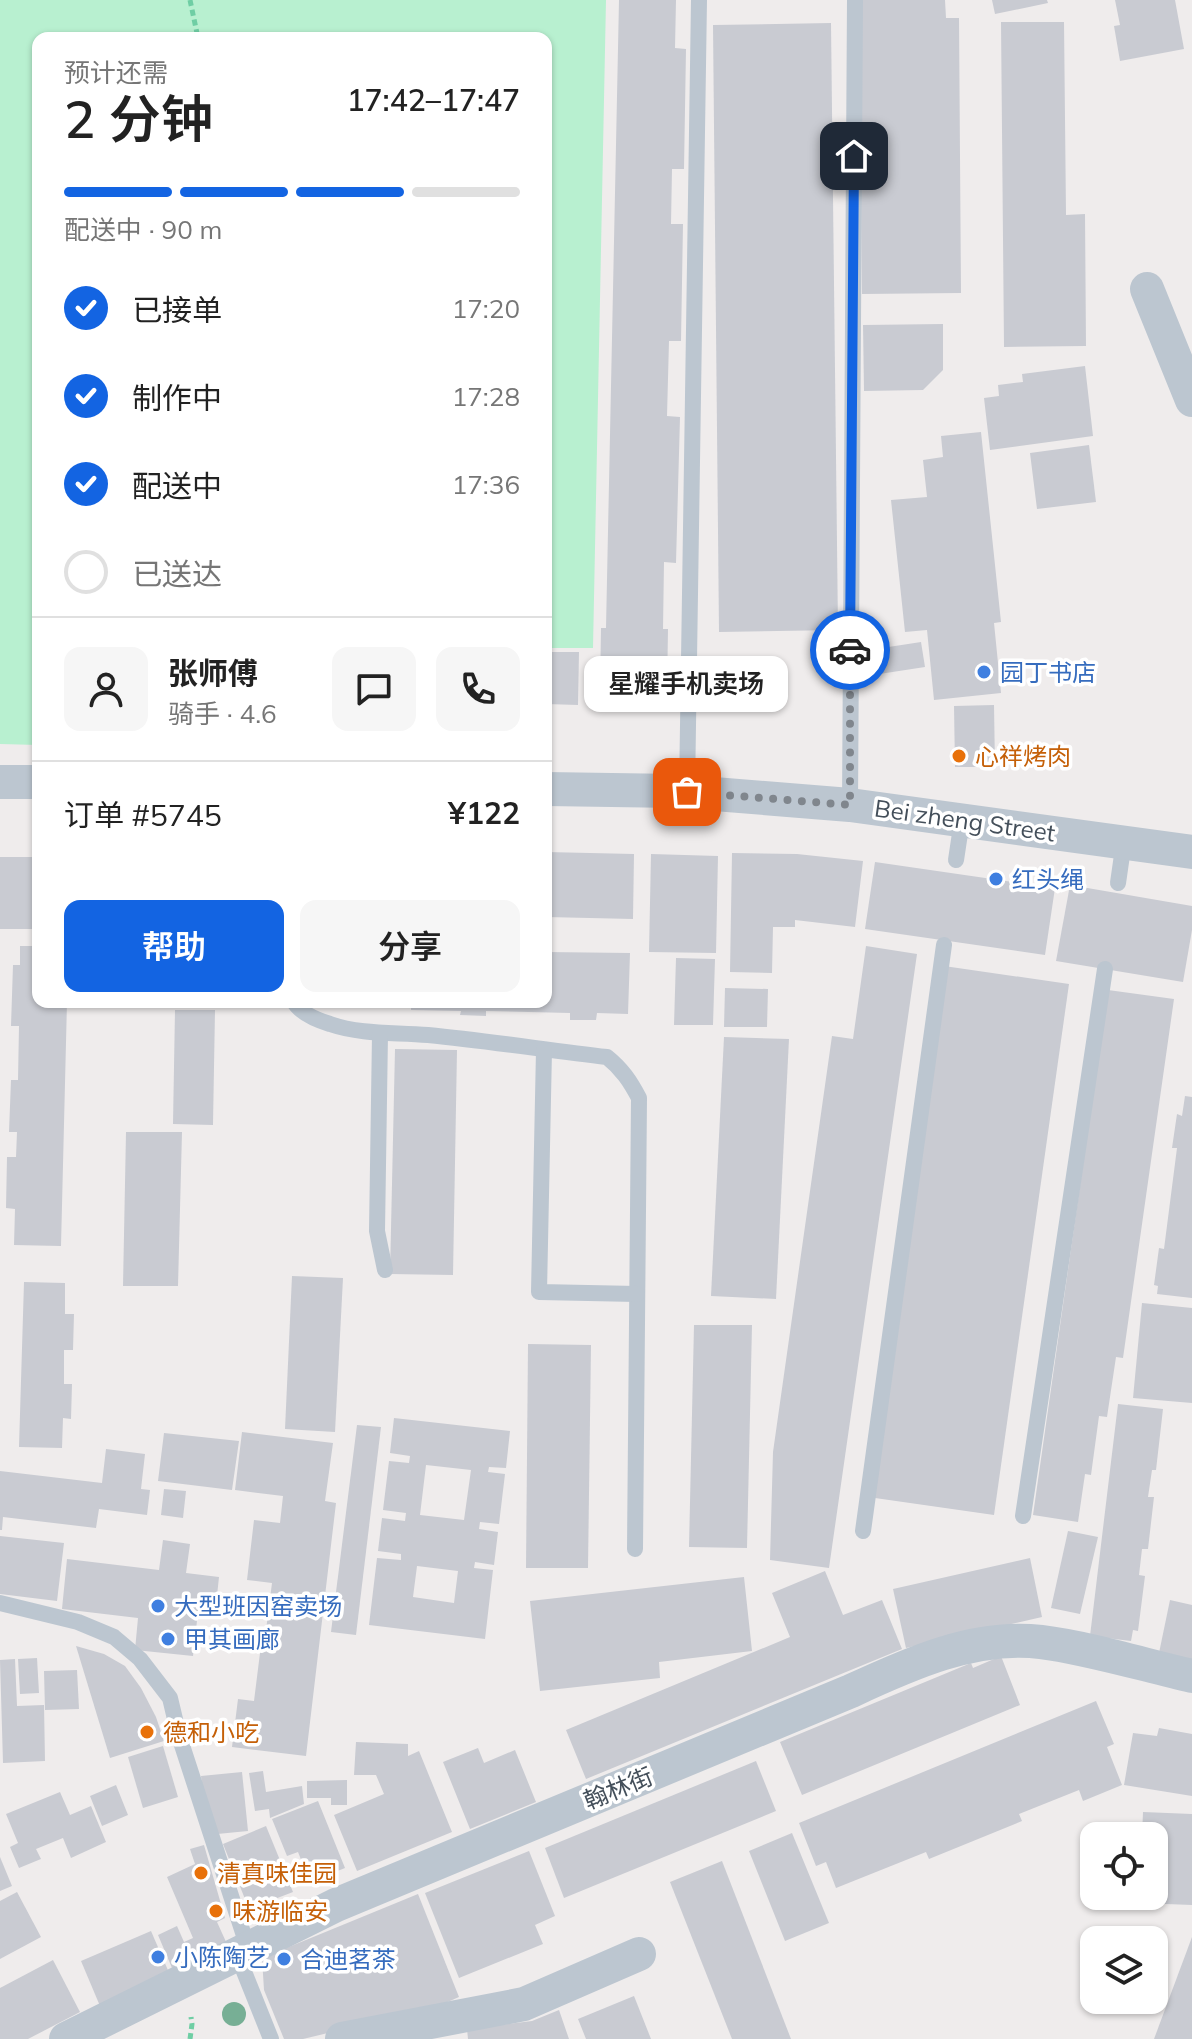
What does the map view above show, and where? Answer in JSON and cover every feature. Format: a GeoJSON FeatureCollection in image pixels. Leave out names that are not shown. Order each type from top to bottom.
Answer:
{"type":"FeatureCollection","features":[{"type":"Feature","properties":{"kind":"street"},"geometry":{"type":"LineString","coordinates":[[1147,289],[1192,400]]}},
{"type":"Feature","properties":{"kind":"street"},"geometry":{"type":"LineString","coordinates":[[0,782],[32,782]]}},
{"type":"Feature","properties":{"kind":"street","name":"Bei zheng Street"},"geometry":{"type":"LineString","coordinates":[[552,789],[687,792],[850,805],[1192,852]]}},
{"type":"Feature","properties":{"kind":"street","name":"翰林街"},"geometry":{"type":"LineString","coordinates":[[66,2039],[336,1905],[894,1671],[963,1648],[988,1643],[1039,1642],[1192,1676]]}},
{"type":"Feature","properties":{"kind":"street"},"geometry":{"type":"LineString","coordinates":[[342,2039],[524,2004],[639,1954]]}},
{"type":"Feature","properties":{"kind":"lane"},"geometry":{"type":"LineString","coordinates":[[687,792],[699,0]]}},
{"type":"Feature","properties":{"kind":"lane"},"geometry":{"type":"LineString","coordinates":[[850,805],[855,0]]}},
{"type":"Feature","properties":{"kind":"lane"},"geometry":{"type":"LineString","coordinates":[[956,860],[962,820]]}},
{"type":"Feature","properties":{"kind":"lane"},"geometry":{"type":"LineString","coordinates":[[1118,883],[1124,841]]}},
{"type":"Feature","properties":{"kind":"lane"},"geometry":{"type":"LineString","coordinates":[[863,1531],[944,945]]}},
{"type":"Feature","properties":{"kind":"lane"},"geometry":{"type":"LineString","coordinates":[[1023,1516],[1105,969]]}},
{"type":"Feature","properties":{"kind":"lane"},"geometry":{"type":"LineString","coordinates":[[298,1008],[332,1025],[380,1034],[426,1035],[607,1057],[621,1068],[639,1098],[635,1549]]}},
{"type":"Feature","properties":{"kind":"lane"},"geometry":{"type":"LineString","coordinates":[[380,1034],[377,1231],[385,1270]]}},
{"type":"Feature","properties":{"kind":"lane"},"geometry":{"type":"LineString","coordinates":[[544,1050],[539,1292],[637,1294]]}},
{"type":"Feature","properties":{"kind":"lane"},"geometry":{"type":"LineString","coordinates":[[0,1603],[78,1622],[114,1637],[140,1659],[170,1698],[242,1951],[271,2039]]}},
{"type":"Feature","properties":{"kind":"path"},"geometry":{"type":"LineString","coordinates":[[190,0],[197,32]]}},
{"type":"Feature","properties":{"kind":"green space"},"geometry":{"type":"Polygon","coordinates":[[[0,0],[606,0],[593,648],[552,648],[552,32],[32,32],[32,745],[0,744],[0,0]]]}},
{"type":"Feature","properties":{"kind":"building"},"geometry":{"type":"Polygon","coordinates":[[[619,0],[676,0],[675,48],[686,49],[684,169],[672,169],[671,224],[683,224],[681,341],[669,341],[667,416],[680,417],[676,563],[664,562],[663,629],[668,629],[667,691],[600,690],[601,628],[606,628],[619,0]]]}},
{"type":"Feature","properties":{"kind":"building"},"geometry":{"type":"Polygon","coordinates":[[[859,0],[945,0],[946,18],[959,18],[961,293],[862,294],[859,0]]]}},
{"type":"Feature","properties":{"kind":"building"},"geometry":{"type":"Polygon","coordinates":[[[992,0],[1047,0],[1048,3],[995,14],[992,0]]]}},
{"type":"Feature","properties":{"kind":"building"},"geometry":{"type":"Polygon","coordinates":[[[1115,0],[1175,0],[1184,49],[1120,61],[1114,26],[1120,25],[1115,0]]]}},
{"type":"Feature","properties":{"kind":"building"},"geometry":{"type":"Polygon","coordinates":[[[1001,22],[1064,22],[1066,215],[1085,214],[1086,346],[1004,347],[1001,22]]]}},
{"type":"Feature","properties":{"kind":"building"},"geometry":{"type":"Polygon","coordinates":[[[831,23],[838,630],[719,632],[713,25],[831,23]]]}},
{"type":"Feature","properties":{"kind":"building"},"geometry":{"type":"Polygon","coordinates":[[[943,324],[943,370],[923,390],[864,391],[863,325],[943,324]]]}},
{"type":"Feature","properties":{"kind":"building"},"geometry":{"type":"Polygon","coordinates":[[[1085,366],[1093,436],[990,450],[984,398],[999,396],[998,385],[1023,382],[1022,374],[1085,366]]]}},
{"type":"Feature","properties":{"kind":"building"},"geometry":{"type":"Polygon","coordinates":[[[981,432],[1001,622],[994,623],[1001,693],[934,700],[927,630],[905,632],[891,500],[927,497],[923,460],[943,457],[941,436],[981,432]]]}},
{"type":"Feature","properties":{"kind":"building"},"geometry":{"type":"Polygon","coordinates":[[[1089,445],[1096,502],[1037,509],[1030,453],[1089,445]]]}},
{"type":"Feature","properties":{"kind":"building"},"geometry":{"type":"Polygon","coordinates":[[[921,642],[925,667],[873,675],[869,650],[921,642]]]}},
{"type":"Feature","properties":{"kind":"building"},"geometry":{"type":"Polygon","coordinates":[[[552,652],[579,652],[578,705],[552,704],[552,652]]]}},
{"type":"Feature","properties":{"kind":"building"},"geometry":{"type":"Polygon","coordinates":[[[994,705],[995,767],[955,767],[954,706],[994,705]]]}},
{"type":"Feature","properties":{"kind":"building"},"geometry":{"type":"Polygon","coordinates":[[[552,852],[634,854],[633,919],[552,917],[552,852]]]}},
{"type":"Feature","properties":{"kind":"building"},"geometry":{"type":"Polygon","coordinates":[[[732,853],[797,854],[863,861],[855,927],[795,920],[795,927],[773,927],[772,973],[730,972],[732,853]]]}},
{"type":"Feature","properties":{"kind":"building"},"geometry":{"type":"Polygon","coordinates":[[[651,854],[718,856],[716,953],[649,952],[651,854]]]}},
{"type":"Feature","properties":{"kind":"building"},"geometry":{"type":"Polygon","coordinates":[[[0,857],[32,857],[32,929],[0,929],[0,857]]]}},
{"type":"Feature","properties":{"kind":"building"},"geometry":{"type":"Polygon","coordinates":[[[875,862],[1055,888],[1045,955],[865,929],[875,862]]]}},
{"type":"Feature","properties":{"kind":"building"},"geometry":{"type":"Polygon","coordinates":[[[1070,885],[1192,906],[1192,930],[1183,982],[1056,961],[1070,885]]]}},
{"type":"Feature","properties":{"kind":"building"},"geometry":{"type":"Polygon","coordinates":[[[20,946],[32,946],[32,1008],[67,1008],[61,1246],[14,1245],[15,1209],[6,1208],[7,1157],[16,1157],[17,1132],[9,1132],[11,1080],[18,1080],[19,1026],[11,1026],[13,965],[20,965],[20,946]]]}},
{"type":"Feature","properties":{"kind":"building"},"geometry":{"type":"Polygon","coordinates":[[[866,946],[917,954],[829,1568],[770,1560],[773,1452],[832,1036],[853,1039],[866,946]]]}},
{"type":"Feature","properties":{"kind":"building"},"geometry":{"type":"Polygon","coordinates":[[[552,952],[630,953],[628,1014],[597,1013],[596,1020],[570,1020],[570,1013],[486,1011],[486,1016],[460,1015],[461,1011],[411,1010],[552,1008],[552,952]]]}},
{"type":"Feature","properties":{"kind":"building"},"geometry":{"type":"Polygon","coordinates":[[[676,958],[715,959],[713,1025],[674,1025],[676,958]]]}},
{"type":"Feature","properties":{"kind":"building"},"geometry":{"type":"Polygon","coordinates":[[[944,966],[1069,984],[994,1515],[868,1497],[944,966]]]}},
{"type":"Feature","properties":{"kind":"building"},"geometry":{"type":"Polygon","coordinates":[[[725,988],[768,989],[767,1027],[724,1027],[725,988]]]}},
{"type":"Feature","properties":{"kind":"building"},"geometry":{"type":"Polygon","coordinates":[[[1108,990],[1174,999],[1123,1358],[1116,1357],[1107,1417],[1099,1416],[1091,1475],[1085,1474],[1078,1522],[1033,1515],[1108,990]]]}},
{"type":"Feature","properties":{"kind":"building"},"geometry":{"type":"Polygon","coordinates":[[[175,1010],[215,1010],[213,1125],[173,1124],[175,1010]]]}},
{"type":"Feature","properties":{"kind":"building"},"geometry":{"type":"Polygon","coordinates":[[[724,1037],[789,1039],[776,1299],[711,1296],[724,1037]]]}},
{"type":"Feature","properties":{"kind":"building"},"geometry":{"type":"Polygon","coordinates":[[[395,1049],[457,1050],[453,1275],[390,1274],[395,1049]]]}},
{"type":"Feature","properties":{"kind":"building"},"geometry":{"type":"Polygon","coordinates":[[[1185,1096],[1192,1097],[1192,1298],[1157,1294],[1158,1286],[1154,1285],[1159,1248],[1164,1249],[1177,1148],[1172,1148],[1177,1114],[1182,1116],[1185,1096]]]}},
{"type":"Feature","properties":{"kind":"building"},"geometry":{"type":"Polygon","coordinates":[[[126,1132],[182,1132],[178,1286],[123,1286],[126,1132]]]}},
{"type":"Feature","properties":{"kind":"building"},"geometry":{"type":"Polygon","coordinates":[[[292,1276],[343,1278],[335,1432],[285,1429],[292,1276]]]}},
{"type":"Feature","properties":{"kind":"building"},"geometry":{"type":"Polygon","coordinates":[[[24,1282],[65,1283],[65,1314],[74,1314],[73,1350],[64,1350],[64,1384],[72,1384],[71,1419],[63,1418],[62,1448],[19,1447],[24,1282]]]}},
{"type":"Feature","properties":{"kind":"building"},"geometry":{"type":"Polygon","coordinates":[[[1142,1303],[1192,1308],[1192,1403],[1133,1398],[1142,1303]]]}},
{"type":"Feature","properties":{"kind":"building"},"geometry":{"type":"Polygon","coordinates":[[[694,1325],[752,1325],[747,1548],[689,1547],[694,1325]]]}},
{"type":"Feature","properties":{"kind":"building"},"geometry":{"type":"Polygon","coordinates":[[[528,1344],[591,1345],[588,1568],[526,1568],[528,1344]]]}},
{"type":"Feature","properties":{"kind":"building"},"geometry":{"type":"Polygon","coordinates":[[[1118,1404],[1163,1409],[1156,1470],[1152,1470],[1148,1497],[1154,1497],[1148,1549],[1142,1549],[1139,1575],[1145,1576],[1138,1631],[1133,1630],[1131,1641],[1090,1636],[1118,1404]]]}},
{"type":"Feature","properties":{"kind":"building"},"geometry":{"type":"Polygon","coordinates":[[[394,1418],[510,1431],[506,1468],[489,1467],[488,1472],[505,1474],[499,1524],[480,1522],[479,1529],[498,1532],[494,1565],[475,1562],[474,1568],[493,1570],[485,1639],[369,1625],[377,1558],[401,1560],[401,1554],[378,1551],[382,1518],[405,1521],[406,1513],[383,1510],[389,1461],[409,1463],[410,1456],[390,1453],[394,1418]],[[426,1465],[420,1515],[464,1520],[471,1470],[426,1465]],[[417,1566],[413,1597],[454,1603],[458,1571],[417,1566]]]}},
{"type":"Feature","properties":{"kind":"building"},"geometry":{"type":"Polygon","coordinates":[[[357,1425],[381,1427],[356,1635],[331,1632],[357,1425]]]}},
{"type":"Feature","properties":{"kind":"building"},"geometry":{"type":"Polygon","coordinates":[[[242,1432],[333,1443],[325,1501],[336,1503],[306,1756],[232,1747],[238,1699],[254,1701],[272,1583],[247,1580],[254,1520],[280,1523],[283,1496],[235,1490],[242,1432]]]}},
{"type":"Feature","properties":{"kind":"building"},"geometry":{"type":"Polygon","coordinates":[[[164,1433],[239,1441],[232,1490],[158,1481],[164,1433]]]}},
{"type":"Feature","properties":{"kind":"building"},"geometry":{"type":"Polygon","coordinates":[[[106,1449],[145,1454],[141,1489],[150,1490],[147,1515],[99,1509],[96,1528],[3,1517],[0,1530],[0,1471],[102,1483],[106,1449]]]}},
{"type":"Feature","properties":{"kind":"building"},"geometry":{"type":"Polygon","coordinates":[[[164,1489],[186,1491],[183,1518],[161,1515],[164,1489]]]}},
{"type":"Feature","properties":{"kind":"building"},"geometry":{"type":"Polygon","coordinates":[[[1068,1531],[1098,1537],[1080,1614],[1051,1608],[1068,1531]]]}},
{"type":"Feature","properties":{"kind":"building"},"geometry":{"type":"Polygon","coordinates":[[[0,1536],[64,1543],[57,1601],[0,1594],[0,1536]]]}},
{"type":"Feature","properties":{"kind":"building"},"geometry":{"type":"Polygon","coordinates":[[[163,1540],[190,1544],[186,1573],[219,1577],[216,1605],[199,1603],[193,1656],[135,1650],[138,1618],[62,1609],[67,1559],[159,1570],[163,1540]]]}},
{"type":"Feature","properties":{"kind":"building"},"geometry":{"type":"Polygon","coordinates":[[[1030,1558],[1042,1617],[906,1648],[893,1589],[1030,1558]]]}},
{"type":"Feature","properties":{"kind":"building"},"geometry":{"type":"Polygon","coordinates":[[[825,1571],[843,1615],[882,1600],[902,1649],[586,1779],[566,1730],[790,1637],[772,1593],[825,1571]]]}},
{"type":"Feature","properties":{"kind":"building"},"geometry":{"type":"Polygon","coordinates":[[[744,1577],[752,1651],[659,1662],[660,1678],[540,1691],[530,1601],[744,1577]]]}},
{"type":"Feature","properties":{"kind":"building"},"geometry":{"type":"Polygon","coordinates":[[[1170,1600],[1192,1605],[1192,1660],[1159,1653],[1170,1600]]]}},
{"type":"Feature","properties":{"kind":"building"},"geometry":{"type":"Polygon","coordinates":[[[76,1646],[104,1654],[125,1666],[141,1688],[164,1741],[110,1758],[76,1646]]]}},
{"type":"Feature","properties":{"kind":"building"},"geometry":{"type":"Polygon","coordinates":[[[1001,1656],[1020,1705],[802,1795],[780,1742],[971,1663],[973,1668],[1001,1656]]]}},
{"type":"Feature","properties":{"kind":"building"},"geometry":{"type":"Polygon","coordinates":[[[37,1658],[39,1693],[20,1694],[18,1659],[37,1658]]]}},
{"type":"Feature","properties":{"kind":"building"},"geometry":{"type":"Polygon","coordinates":[[[15,1659],[17,1706],[44,1705],[45,1761],[3,1763],[0,1660],[15,1659]]]}},
{"type":"Feature","properties":{"kind":"building"},"geometry":{"type":"Polygon","coordinates":[[[77,1670],[79,1709],[45,1710],[44,1671],[77,1670]]]}},
{"type":"Feature","properties":{"kind":"building"},"geometry":{"type":"Polygon","coordinates":[[[1096,1701],[1114,1744],[1107,1747],[1122,1785],[1083,1801],[1079,1790],[1019,1814],[1022,1821],[929,1859],[926,1852],[836,1888],[826,1862],[816,1866],[799,1823],[1096,1701]]]}},
{"type":"Feature","properties":{"kind":"building"},"geometry":{"type":"Polygon","coordinates":[[[1159,1728],[1192,1734],[1192,1796],[1124,1785],[1133,1733],[1157,1736],[1159,1728]]]}},
{"type":"Feature","properties":{"kind":"building"},"geometry":{"type":"Polygon","coordinates":[[[356,1742],[408,1744],[408,1756],[419,1751],[452,1832],[357,1871],[334,1815],[384,1794],[376,1775],[354,1775],[356,1742]]]}},
{"type":"Feature","properties":{"kind":"building"},"geometry":{"type":"Polygon","coordinates":[[[163,1746],[178,1797],[143,1808],[128,1757],[163,1746]]]}},
{"type":"Feature","properties":{"kind":"building"},"geometry":{"type":"Polygon","coordinates":[[[478,1748],[484,1763],[515,1750],[536,1802],[470,1829],[443,1762],[478,1748]]]}},
{"type":"Feature","properties":{"kind":"building"},"geometry":{"type":"Polygon","coordinates":[[[756,1761],[776,1811],[564,1898],[545,1848],[756,1761]]]}},
{"type":"Feature","properties":{"kind":"building"},"geometry":{"type":"Polygon","coordinates":[[[263,1771],[266,1792],[302,1786],[304,1804],[270,1818],[269,1809],[255,1811],[249,1773],[263,1771]]]}},
{"type":"Feature","properties":{"kind":"building"},"geometry":{"type":"Polygon","coordinates":[[[242,1772],[248,1831],[207,1835],[201,1776],[242,1772]]]}},
{"type":"Feature","properties":{"kind":"building"},"geometry":{"type":"Polygon","coordinates":[[[347,1780],[347,1805],[331,1805],[331,1798],[307,1798],[307,1781],[347,1780]]]}},
{"type":"Feature","properties":{"kind":"building"},"geometry":{"type":"Polygon","coordinates":[[[116,1785],[128,1815],[102,1826],[90,1796],[116,1785]]]}},
{"type":"Feature","properties":{"kind":"building"},"geometry":{"type":"Polygon","coordinates":[[[60,1792],[70,1815],[91,1806],[106,1842],[71,1858],[63,1838],[36,1849],[41,1859],[19,1868],[10,1847],[18,1843],[6,1814],[60,1792]]]}},
{"type":"Feature","properties":{"kind":"building"},"geometry":{"type":"Polygon","coordinates":[[[318,1801],[345,1868],[310,1882],[298,1852],[287,1856],[272,1819],[318,1801]]]}},
{"type":"Feature","properties":{"kind":"building"},"geometry":{"type":"Polygon","coordinates":[[[1143,1812],[1192,1814],[1192,1905],[1168,1904],[1168,1822],[1143,1822],[1143,1812]]]}},
{"type":"Feature","properties":{"kind":"building"},"geometry":{"type":"Polygon","coordinates":[[[266,1826],[293,1892],[249,1909],[223,1844],[266,1826]]]}},
{"type":"Feature","properties":{"kind":"building"},"geometry":{"type":"Polygon","coordinates":[[[792,1833],[829,1923],[785,1941],[749,1851],[792,1833]]]}},
{"type":"Feature","properties":{"kind":"building"},"geometry":{"type":"Polygon","coordinates":[[[204,1845],[225,1918],[217,1922],[227,1944],[172,1968],[158,1935],[177,1926],[184,1942],[193,1938],[167,1877],[195,1864],[190,1849],[204,1845]]]}},
{"type":"Feature","properties":{"kind":"building"},"geometry":{"type":"Polygon","coordinates":[[[529,1851],[555,1916],[535,1925],[543,1944],[459,1978],[425,1893],[529,1851]]]}},
{"type":"Feature","properties":{"kind":"building"},"geometry":{"type":"Polygon","coordinates":[[[0,1857],[12,1886],[0,1891],[0,1857]]]}},
{"type":"Feature","properties":{"kind":"building"},"geometry":{"type":"Polygon","coordinates":[[[722,1861],[791,2039],[732,2039],[670,1882],[722,1861]]]}},
{"type":"Feature","properties":{"kind":"building"},"geometry":{"type":"Polygon","coordinates":[[[17,1892],[41,1937],[0,1959],[0,1901],[17,1892]]]}},
{"type":"Feature","properties":{"kind":"building"},"geometry":{"type":"Polygon","coordinates":[[[418,1894],[459,1997],[436,2007],[303,2039],[284,2039],[264,1990],[262,1958],[418,1894]]]}},
{"type":"Feature","properties":{"kind":"building"},"geometry":{"type":"Polygon","coordinates":[[[151,1931],[170,1975],[100,2006],[81,1961],[151,1931]]]}},
{"type":"Feature","properties":{"kind":"building"},"geometry":{"type":"Polygon","coordinates":[[[1192,1937],[1192,2039],[1154,2039],[1163,2014],[1168,2014],[1168,2001],[1192,1937]]]}},
{"type":"Feature","properties":{"kind":"building"},"geometry":{"type":"Polygon","coordinates":[[[53,1960],[80,2012],[28,2039],[0,2039],[0,1988],[53,1960]]]}},
{"type":"Feature","properties":{"kind":"building"},"geometry":{"type":"Polygon","coordinates":[[[634,1996],[651,2039],[586,2039],[578,2019],[634,1996]]]}},
{"type":"Feature","properties":{"kind":"building"},"geometry":{"type":"Polygon","coordinates":[[[559,2010],[569,2039],[468,2039],[467,2029],[532,2021],[559,2010]]]}},
{"type":"Feature","properties":{"kind":"way so far"},"geometry":{"type":"LineString","coordinates":[[687,792],[850,805],[850,650]]}},
{"type":"Feature","properties":{"kind":"place","name":"园丁书店"},"geometry":{"type":"Point","coordinates":[984,672]}},
{"type":"Feature","properties":{"kind":"place","name":"心祥烤肉"},"geometry":{"type":"Point","coordinates":[959,756]}},
{"type":"Feature","properties":{"kind":"place","name":"星耀手机卖场"},"geometry":{"type":"Point","coordinates":[687,792]}},
{"type":"Feature","properties":{"kind":"place","name":"红头绳"},"geometry":{"type":"Point","coordinates":[996,879]}},
{"type":"Feature","properties":{"kind":"place","name":"大型班因窑卖场"},"geometry":{"type":"Point","coordinates":[158,1606]}},
{"type":"Feature","properties":{"kind":"place","name":"甲其画廊"},"geometry":{"type":"Point","coordinates":[168,1639]}},
{"type":"Feature","properties":{"kind":"place","name":"德和小吃"},"geometry":{"type":"Point","coordinates":[147,1732]}},
{"type":"Feature","properties":{"kind":"place","name":"清真味佳园"},"geometry":{"type":"Point","coordinates":[201,1873]}},
{"type":"Feature","properties":{"kind":"place","name":"味游临安"},"geometry":{"type":"Point","coordinates":[216,1911]}},
{"type":"Feature","properties":{"kind":"place","name":"小陈陶艺"},"geometry":{"type":"Point","coordinates":[158,1957]}},
{"type":"Feature","properties":{"kind":"place","name":"合迪茗茶"},"geometry":{"type":"Point","coordinates":[284,1959]}},
{"type":"Feature","properties":{"kind":"route"},"geometry":{"type":"LineString","coordinates":[[850,650],[854,156]]}}]}
